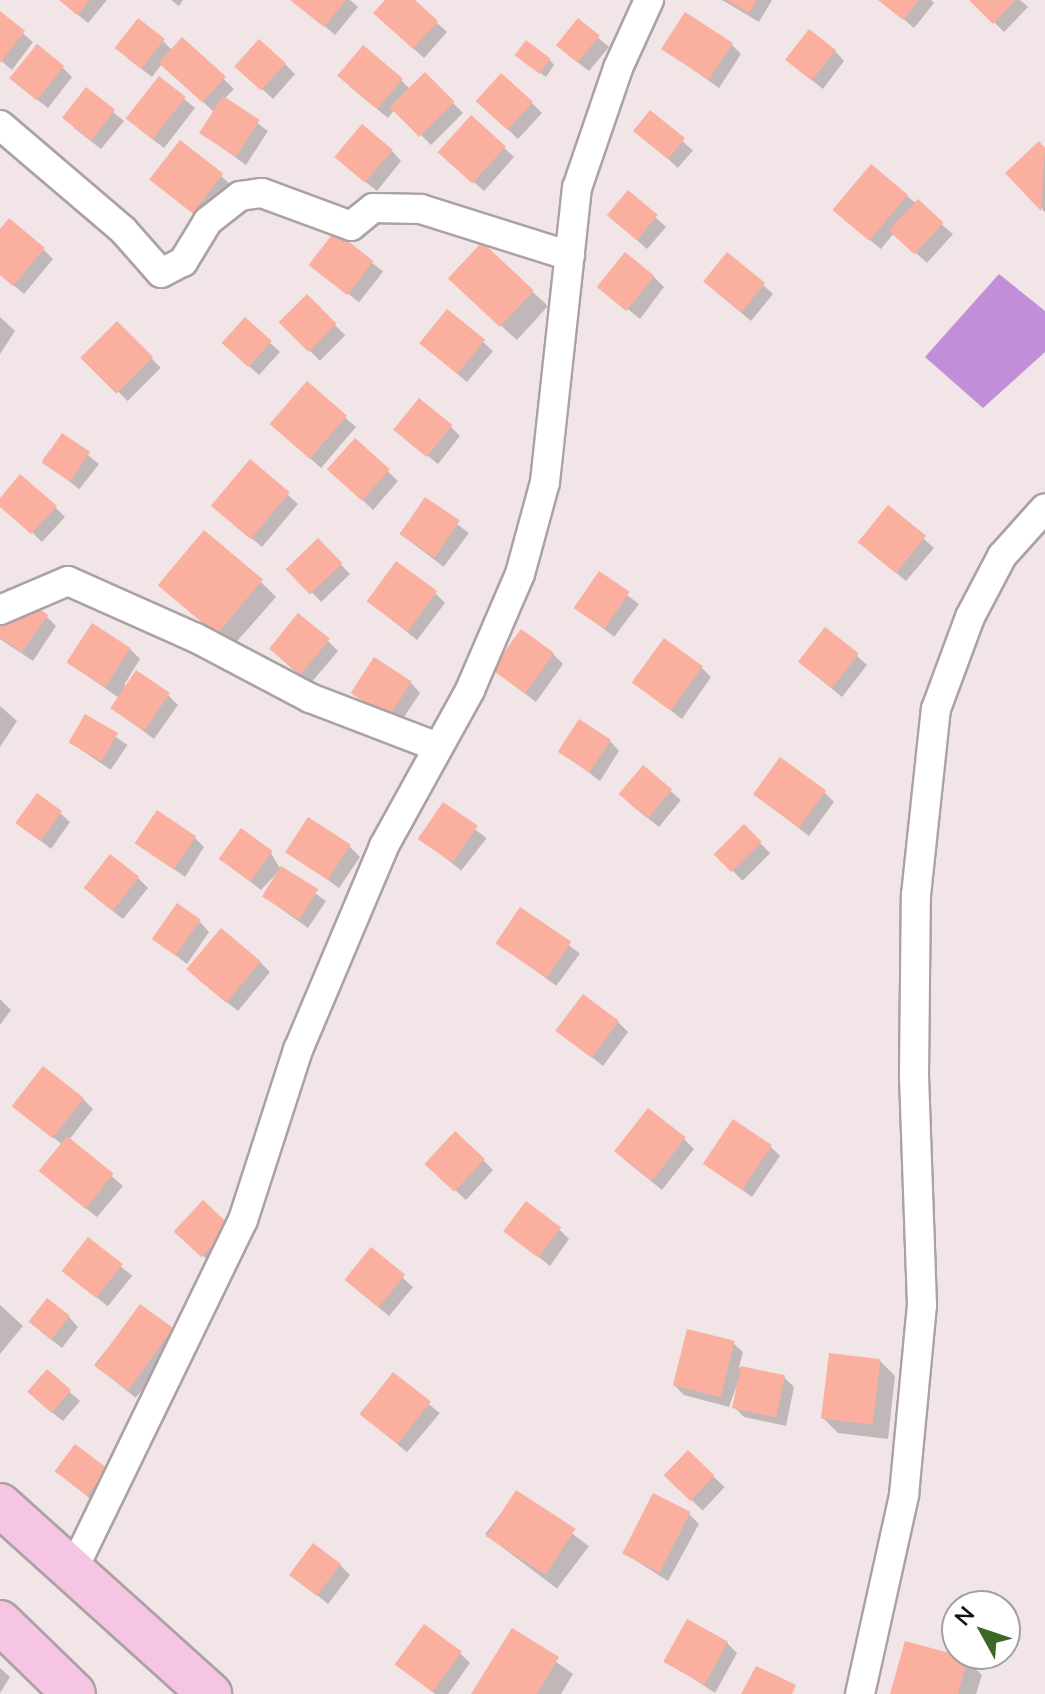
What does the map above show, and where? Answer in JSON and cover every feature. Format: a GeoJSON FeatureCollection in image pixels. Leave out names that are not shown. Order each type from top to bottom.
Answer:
{"type":"FeatureCollection","features":[{"type":"Feature","properties":{"kind":"highway"},"geometry":{"type":"LineString","coordinates":[[0,1505],[210,1694]]}},
{"type":"Feature","properties":{"kind":"highway"},"geometry":{"type":"LineString","coordinates":[[0,1622],[74,1694]]}},
{"type":"Feature","properties":{"kind":"street"},"geometry":{"type":"LineString","coordinates":[[72,1572],[243,1220],[298,1050],[384,846],[435,746],[470,690],[528,543],[545,482],[577,188],[618,68],[649,0]]}},
{"type":"Feature","properties":{"kind":"street"},"geometry":{"type":"LineString","coordinates":[[0,125],[123,230],[161,273],[183,262],[208,221],[240,196],[262,193],[351,226],[373,208],[421,209],[570,256]]}},
{"type":"Feature","properties":{"kind":"street"},"geometry":{"type":"LineString","coordinates":[[860,1694],[904,1495],[922,1305],[914,1074],[916,895],[936,709],[970,617],[1002,556],[1045,508]]}},
{"type":"Feature","properties":{"kind":"street"},"geometry":{"type":"LineString","coordinates":[[0,610],[68,581],[196,638],[310,698],[435,746]]}},
{"type":"Feature","properties":{"kind":"shaded area"},"geometry":{"type":"Polygon","coordinates":[[[999,274],[1045,311],[1045,352],[983,408],[925,357],[999,274]]]}},
{"type":"Feature","properties":{"kind":"building"},"geometry":{"type":"Polygon","coordinates":[[[59,0],[90,0],[77,15],[59,0]]]}},
{"type":"Feature","properties":{"kind":"building"},"geometry":{"type":"Polygon","coordinates":[[[290,0],[346,0],[324,27],[290,0]]]}},
{"type":"Feature","properties":{"kind":"building"},"geometry":{"type":"Polygon","coordinates":[[[385,0],[415,0],[438,21],[413,49],[373,13],[385,0]]]}},
{"type":"Feature","properties":{"kind":"building"},"geometry":{"type":"Polygon","coordinates":[[[726,0],[757,0],[749,13],[726,0]]]}},
{"type":"Feature","properties":{"kind":"building"},"geometry":{"type":"Polygon","coordinates":[[[878,0],[919,0],[903,20],[878,0]]]}},
{"type":"Feature","properties":{"kind":"building"},"geometry":{"type":"Polygon","coordinates":[[[969,0],[1016,0],[993,24],[969,0]]]}},
{"type":"Feature","properties":{"kind":"building"},"geometry":{"type":"Polygon","coordinates":[[[0,11],[25,31],[0,63],[0,11]]]}},
{"type":"Feature","properties":{"kind":"building"},"geometry":{"type":"Polygon","coordinates":[[[685,12],[733,43],[709,80],[661,49],[685,12]]]}},
{"type":"Feature","properties":{"kind":"building"},"geometry":{"type":"Polygon","coordinates":[[[138,18],[165,39],[141,69],[115,48],[138,18]]]}},
{"type":"Feature","properties":{"kind":"building"},"geometry":{"type":"Polygon","coordinates":[[[578,18],[600,36],[578,63],[556,45],[578,18]]]}},
{"type":"Feature","properties":{"kind":"building"},"geometry":{"type":"Polygon","coordinates":[[[809,29],[836,50],[812,81],[785,60],[809,29]]]}},
{"type":"Feature","properties":{"kind":"building"},"geometry":{"type":"Polygon","coordinates":[[[182,37],[226,76],[202,102],[159,63],[182,37]]]}},
{"type":"Feature","properties":{"kind":"building"},"geometry":{"type":"Polygon","coordinates":[[[259,39],[286,63],[261,91],[234,66],[259,39]]]}},
{"type":"Feature","properties":{"kind":"building"},"geometry":{"type":"Polygon","coordinates":[[[526,40],[551,59],[539,74],[515,55],[526,40]]]}},
{"type":"Feature","properties":{"kind":"building"},"geometry":{"type":"Polygon","coordinates":[[[37,44],[64,66],[37,100],[9,78],[37,44]]]}},
{"type":"Feature","properties":{"kind":"building"},"geometry":{"type":"Polygon","coordinates":[[[363,45],[403,78],[377,109],[337,76],[363,45]]]}},
{"type":"Feature","properties":{"kind":"building"},"geometry":{"type":"Polygon","coordinates":[[[425,72],[455,102],[419,137],[390,107],[425,72]]]}},
{"type":"Feature","properties":{"kind":"building"},"geometry":{"type":"Polygon","coordinates":[[[501,73],[533,102],[508,130],[476,101],[501,73]]]}},
{"type":"Feature","properties":{"kind":"building"},"geometry":{"type":"Polygon","coordinates":[[[159,76],[186,97],[153,139],[126,119],[159,76]]]}},
{"type":"Feature","properties":{"kind":"building"},"geometry":{"type":"Polygon","coordinates":[[[86,87],[115,110],[91,141],[62,118],[86,87]]]}},
{"type":"Feature","properties":{"kind":"building"},"geometry":{"type":"Polygon","coordinates":[[[223,96],[260,120],[236,157],[199,133],[223,96]]]}},
{"type":"Feature","properties":{"kind":"building"},"geometry":{"type":"Polygon","coordinates":[[[650,110],[685,138],[668,159],[633,131],[650,110]]]}},
{"type":"Feature","properties":{"kind":"building"},"geometry":{"type":"Polygon","coordinates":[[[471,115],[506,146],[472,184],[438,152],[471,115]]]}},
{"type":"Feature","properties":{"kind":"building"},"geometry":{"type":"Polygon","coordinates":[[[362,124],[393,150],[365,183],[334,157],[362,124]]]}},
{"type":"Feature","properties":{"kind":"building"},"geometry":{"type":"Polygon","coordinates":[[[180,140],[223,174],[193,213],[149,179],[180,140]]]}},
{"type":"Feature","properties":{"kind":"building"},"geometry":{"type":"Polygon","coordinates":[[[1039,141],[1045,148],[1041,211],[1005,173],[1039,141]]]}},
{"type":"Feature","properties":{"kind":"building"},"geometry":{"type":"Polygon","coordinates":[[[871,164],[908,195],[869,241],[832,210],[871,164]]]}},
{"type":"Feature","properties":{"kind":"building"},"geometry":{"type":"Polygon","coordinates":[[[628,190],[658,215],[637,240],[607,215],[628,190]]]}},
{"type":"Feature","properties":{"kind":"building"},"geometry":{"type":"Polygon","coordinates":[[[918,199],[944,223],[914,254],[889,230],[918,199]]]}},
{"type":"Feature","properties":{"kind":"building"},"geometry":{"type":"Polygon","coordinates":[[[9,218],[45,248],[13,286],[0,275],[0,229],[9,218]]]}},
{"type":"Feature","properties":{"kind":"building"},"geometry":{"type":"Polygon","coordinates":[[[335,231],[374,261],[347,295],[309,265],[335,231]]]}},
{"type":"Feature","properties":{"kind":"building"},"geometry":{"type":"Polygon","coordinates":[[[482,242],[534,290],[500,327],[448,279],[482,242]]]}},
{"type":"Feature","properties":{"kind":"building"},"geometry":{"type":"Polygon","coordinates":[[[625,252],[655,276],[626,311],[597,287],[625,252]]]}},
{"type":"Feature","properties":{"kind":"building"},"geometry":{"type":"Polygon","coordinates":[[[727,252],[765,283],[741,312],[703,282],[727,252]]]}},
{"type":"Feature","properties":{"kind":"building"},"geometry":{"type":"Polygon","coordinates":[[[307,294],[337,324],[308,352],[279,322],[307,294]]]}},
{"type":"Feature","properties":{"kind":"building"},"geometry":{"type":"Polygon","coordinates":[[[447,309],[485,340],[457,374],[419,343],[447,309]]]}},
{"type":"Feature","properties":{"kind":"building"},"geometry":{"type":"Polygon","coordinates":[[[245,317],[272,341],[248,367],[222,343],[245,317]]]}},
{"type":"Feature","properties":{"kind":"building"},"geometry":{"type":"Polygon","coordinates":[[[117,321],[153,357],[116,394],[80,358],[117,321]]]}},
{"type":"Feature","properties":{"kind":"building"},"geometry":{"type":"Polygon","coordinates":[[[307,381],[347,416],[310,459],[270,424],[307,381]]]}},
{"type":"Feature","properties":{"kind":"building"},"geometry":{"type":"Polygon","coordinates":[[[419,398],[452,425],[427,457],[393,430],[419,398]]]}},
{"type":"Feature","properties":{"kind":"building"},"geometry":{"type":"Polygon","coordinates":[[[62,433],[90,452],[70,482],[42,463],[62,433]]]}},
{"type":"Feature","properties":{"kind":"building"},"geometry":{"type":"Polygon","coordinates":[[[355,438],[390,469],[362,501],[327,469],[355,438]]]}},
{"type":"Feature","properties":{"kind":"building"},"geometry":{"type":"Polygon","coordinates":[[[250,459],[290,492],[251,539],[211,506],[250,459]]]}},
{"type":"Feature","properties":{"kind":"building"},"geometry":{"type":"Polygon","coordinates":[[[20,474],[57,506],[31,534],[0,507],[0,498],[20,474]]]}},
{"type":"Feature","properties":{"kind":"building"},"geometry":{"type":"Polygon","coordinates":[[[425,497],[460,520],[435,558],[400,534],[425,497]]]}},
{"type":"Feature","properties":{"kind":"building"},"geometry":{"type":"Polygon","coordinates":[[[888,505],[926,536],[896,573],[858,542],[888,505]]]}},
{"type":"Feature","properties":{"kind":"building"},"geometry":{"type":"Polygon","coordinates":[[[204,530],[263,579],[217,635],[158,585],[204,530]]]}},
{"type":"Feature","properties":{"kind":"building"},"geometry":{"type":"Polygon","coordinates":[[[318,538],[342,563],[310,594],[286,569],[318,538]]]}},
{"type":"Feature","properties":{"kind":"building"},"geometry":{"type":"Polygon","coordinates":[[[396,561],[437,591],[408,631],[367,601],[396,561]]]}},
{"type":"Feature","properties":{"kind":"building"},"geometry":{"type":"Polygon","coordinates":[[[599,571],[630,592],[605,629],[574,608],[599,571]]]}},
{"type":"Feature","properties":{"kind":"building"},"geometry":{"type":"Polygon","coordinates":[[[8,587],[48,615],[22,652],[0,638],[0,599],[8,587]]]}},
{"type":"Feature","properties":{"kind":"building"},"geometry":{"type":"Polygon","coordinates":[[[298,613],[330,639],[301,675],[269,649],[298,613]]]}},
{"type":"Feature","properties":{"kind":"building"},"geometry":{"type":"Polygon","coordinates":[[[92,623],[131,648],[105,687],[66,662],[92,623]]]}},
{"type":"Feature","properties":{"kind":"building"},"geometry":{"type":"Polygon","coordinates":[[[825,627],[859,653],[832,688],[798,662],[825,627]]]}},
{"type":"Feature","properties":{"kind":"building"},"geometry":{"type":"Polygon","coordinates":[[[521,629],[554,653],[525,694],[492,669],[521,629]]]}},
{"type":"Feature","properties":{"kind":"building"},"geometry":{"type":"Polygon","coordinates":[[[664,638],[703,666],[671,711],[632,682],[664,638]]]}},
{"type":"Feature","properties":{"kind":"building"},"geometry":{"type":"Polygon","coordinates":[[[374,657],[412,682],[388,718],[351,693],[374,657]]]}},
{"type":"Feature","properties":{"kind":"building"},"geometry":{"type":"Polygon","coordinates":[[[136,670],[170,693],[144,731],[110,708],[136,670]]]}},
{"type":"Feature","properties":{"kind":"building"},"geometry":{"type":"Polygon","coordinates":[[[85,714],[118,733],[101,762],[68,743],[85,714]]]}},
{"type":"Feature","properties":{"kind":"building"},"geometry":{"type":"Polygon","coordinates":[[[579,719],[611,740],[590,772],[558,752],[579,719]]]}},
{"type":"Feature","properties":{"kind":"building"},"geometry":{"type":"Polygon","coordinates":[[[780,757],[826,791],[799,828],[753,794],[780,757]]]}},
{"type":"Feature","properties":{"kind":"building"},"geometry":{"type":"Polygon","coordinates":[[[643,765],[672,789],[648,819],[619,794],[643,765]]]}},
{"type":"Feature","properties":{"kind":"building"},"geometry":{"type":"Polygon","coordinates":[[[37,793],[62,811],[40,841],[15,823],[37,793]]]}},
{"type":"Feature","properties":{"kind":"building"},"geometry":{"type":"Polygon","coordinates":[[[443,802],[478,825],[453,863],[418,839],[443,802]]]}},
{"type":"Feature","properties":{"kind":"building"},"geometry":{"type":"Polygon","coordinates":[[[157,810],[196,836],[174,869],[135,843],[157,810]]]}},
{"type":"Feature","properties":{"kind":"building"},"geometry":{"type":"Polygon","coordinates":[[[308,817],[351,845],[328,880],[285,852],[308,817]]]}},
{"type":"Feature","properties":{"kind":"building"},"geometry":{"type":"Polygon","coordinates":[[[744,824],[762,842],[731,872],[714,854],[744,824]]]}},
{"type":"Feature","properties":{"kind":"building"},"geometry":{"type":"Polygon","coordinates":[[[241,828],[273,851],[250,882],[219,859],[241,828]]]}},
{"type":"Feature","properties":{"kind":"building"},"geometry":{"type":"Polygon","coordinates":[[[110,854],[139,877],[113,911],[84,888],[110,854]]]}},
{"type":"Feature","properties":{"kind":"building"},"geometry":{"type":"Polygon","coordinates":[[[281,866],[318,889],[299,920],[262,897],[281,866]]]}},
{"type":"Feature","properties":{"kind":"building"},"geometry":{"type":"Polygon","coordinates":[[[177,903],[201,920],[176,956],[152,939],[177,903]]]}},
{"type":"Feature","properties":{"kind":"building"},"geometry":{"type":"Polygon","coordinates":[[[520,907],[571,942],[547,978],[495,943],[520,907]]]}},
{"type":"Feature","properties":{"kind":"building"},"geometry":{"type":"Polygon","coordinates":[[[221,928],[261,961],[226,1003],[186,969],[221,928]]]}},
{"type":"Feature","properties":{"kind":"building"},"geometry":{"type":"Polygon","coordinates":[[[583,994],[619,1021],[591,1058],[555,1031],[583,994]]]}},
{"type":"Feature","properties":{"kind":"building"},"geometry":{"type":"Polygon","coordinates":[[[43,1066],[84,1098],[53,1138],[12,1106],[43,1066]]]}},
{"type":"Feature","properties":{"kind":"building"},"geometry":{"type":"Polygon","coordinates":[[[648,1108],[686,1138],[652,1181],[614,1151],[648,1108]]]}},
{"type":"Feature","properties":{"kind":"building"},"geometry":{"type":"Polygon","coordinates":[[[733,1119],[772,1145],[742,1190],[703,1164],[733,1119]]]}},
{"type":"Feature","properties":{"kind":"building"},"geometry":{"type":"Polygon","coordinates":[[[455,1131],[485,1159],[454,1192],[424,1164],[455,1131]]]}},
{"type":"Feature","properties":{"kind":"building"},"geometry":{"type":"Polygon","coordinates":[[[67,1136],[114,1174],[85,1209],[39,1171],[67,1136]]]}},
{"type":"Feature","properties":{"kind":"building"},"geometry":{"type":"Polygon","coordinates":[[[203,1200],[231,1226],[201,1257],[174,1231],[203,1200]]]}},
{"type":"Feature","properties":{"kind":"building"},"geometry":{"type":"Polygon","coordinates":[[[526,1201],[561,1227],[538,1258],[503,1231],[526,1201]]]}},
{"type":"Feature","properties":{"kind":"building"},"geometry":{"type":"Polygon","coordinates":[[[88,1237],[123,1264],[96,1298],[62,1271],[88,1237]]]}},
{"type":"Feature","properties":{"kind":"building"},"geometry":{"type":"Polygon","coordinates":[[[371,1247],[405,1275],[379,1307],[345,1280],[371,1247]]]}},
{"type":"Feature","properties":{"kind":"building"},"geometry":{"type":"Polygon","coordinates":[[[47,1298],[70,1316],[51,1339],[29,1322],[47,1298]]]}},
{"type":"Feature","properties":{"kind":"building"},"geometry":{"type":"Polygon","coordinates":[[[140,1304],[173,1328],[128,1390],[95,1366],[140,1304]]]}},
{"type":"Feature","properties":{"kind":"building"},"geometry":{"type":"Polygon","coordinates":[[[687,1329],[735,1341],[721,1397],[673,1385],[687,1329]]]}},
{"type":"Feature","properties":{"kind":"building"},"geometry":{"type":"Polygon","coordinates":[[[829,1353],[881,1359],[873,1425],[821,1419],[829,1353]]]}},
{"type":"Feature","properties":{"kind":"building"},"geometry":{"type":"Polygon","coordinates":[[[741,1366],[785,1375],[776,1417],[732,1408],[741,1366]]]}},
{"type":"Feature","properties":{"kind":"building"},"geometry":{"type":"Polygon","coordinates":[[[47,1369],[71,1390],[51,1413],[27,1392],[47,1369]]]}},
{"type":"Feature","properties":{"kind":"building"},"geometry":{"type":"Polygon","coordinates":[[[393,1372],[431,1402],[398,1444],[360,1415],[393,1372]]]}},
{"type":"Feature","properties":{"kind":"building"},"geometry":{"type":"Polygon","coordinates":[[[75,1444],[108,1469],[87,1496],[55,1471],[75,1444]]]}},
{"type":"Feature","properties":{"kind":"building"},"geometry":{"type":"Polygon","coordinates":[[[688,1450],[715,1476],[690,1501],[664,1475],[688,1450]]]}},
{"type":"Feature","properties":{"kind":"building"},"geometry":{"type":"Polygon","coordinates":[[[516,1490],[576,1529],[546,1575],[486,1536],[516,1490]]]}},
{"type":"Feature","properties":{"kind":"building"},"geometry":{"type":"Polygon","coordinates":[[[653,1493],[690,1512],[660,1573],[622,1554],[653,1493]]]}},
{"type":"Feature","properties":{"kind":"building"},"geometry":{"type":"Polygon","coordinates":[[[313,1543],[341,1564],[317,1596],[289,1575],[313,1543]]]}},
{"type":"Feature","properties":{"kind":"building"},"geometry":{"type":"Polygon","coordinates":[[[687,1619],[728,1642],[704,1685],[663,1662],[687,1619]]]}},
{"type":"Feature","properties":{"kind":"building"},"geometry":{"type":"Polygon","coordinates":[[[424,1624],[462,1652],[433,1692],[395,1664],[424,1624]]]}},
{"type":"Feature","properties":{"kind":"building"},"geometry":{"type":"Polygon","coordinates":[[[512,1628],[559,1657],[537,1694],[471,1694],[512,1628]]]}},
{"type":"Feature","properties":{"kind":"building"},"geometry":{"type":"Polygon","coordinates":[[[905,1641],[941,1651],[941,1670],[965,1670],[958,1694],[890,1694],[905,1641]]]}},
{"type":"Feature","properties":{"kind":"building"},"geometry":{"type":"Polygon","coordinates":[[[756,1666],[796,1685],[792,1694],[741,1694],[756,1666]]]}}]}
